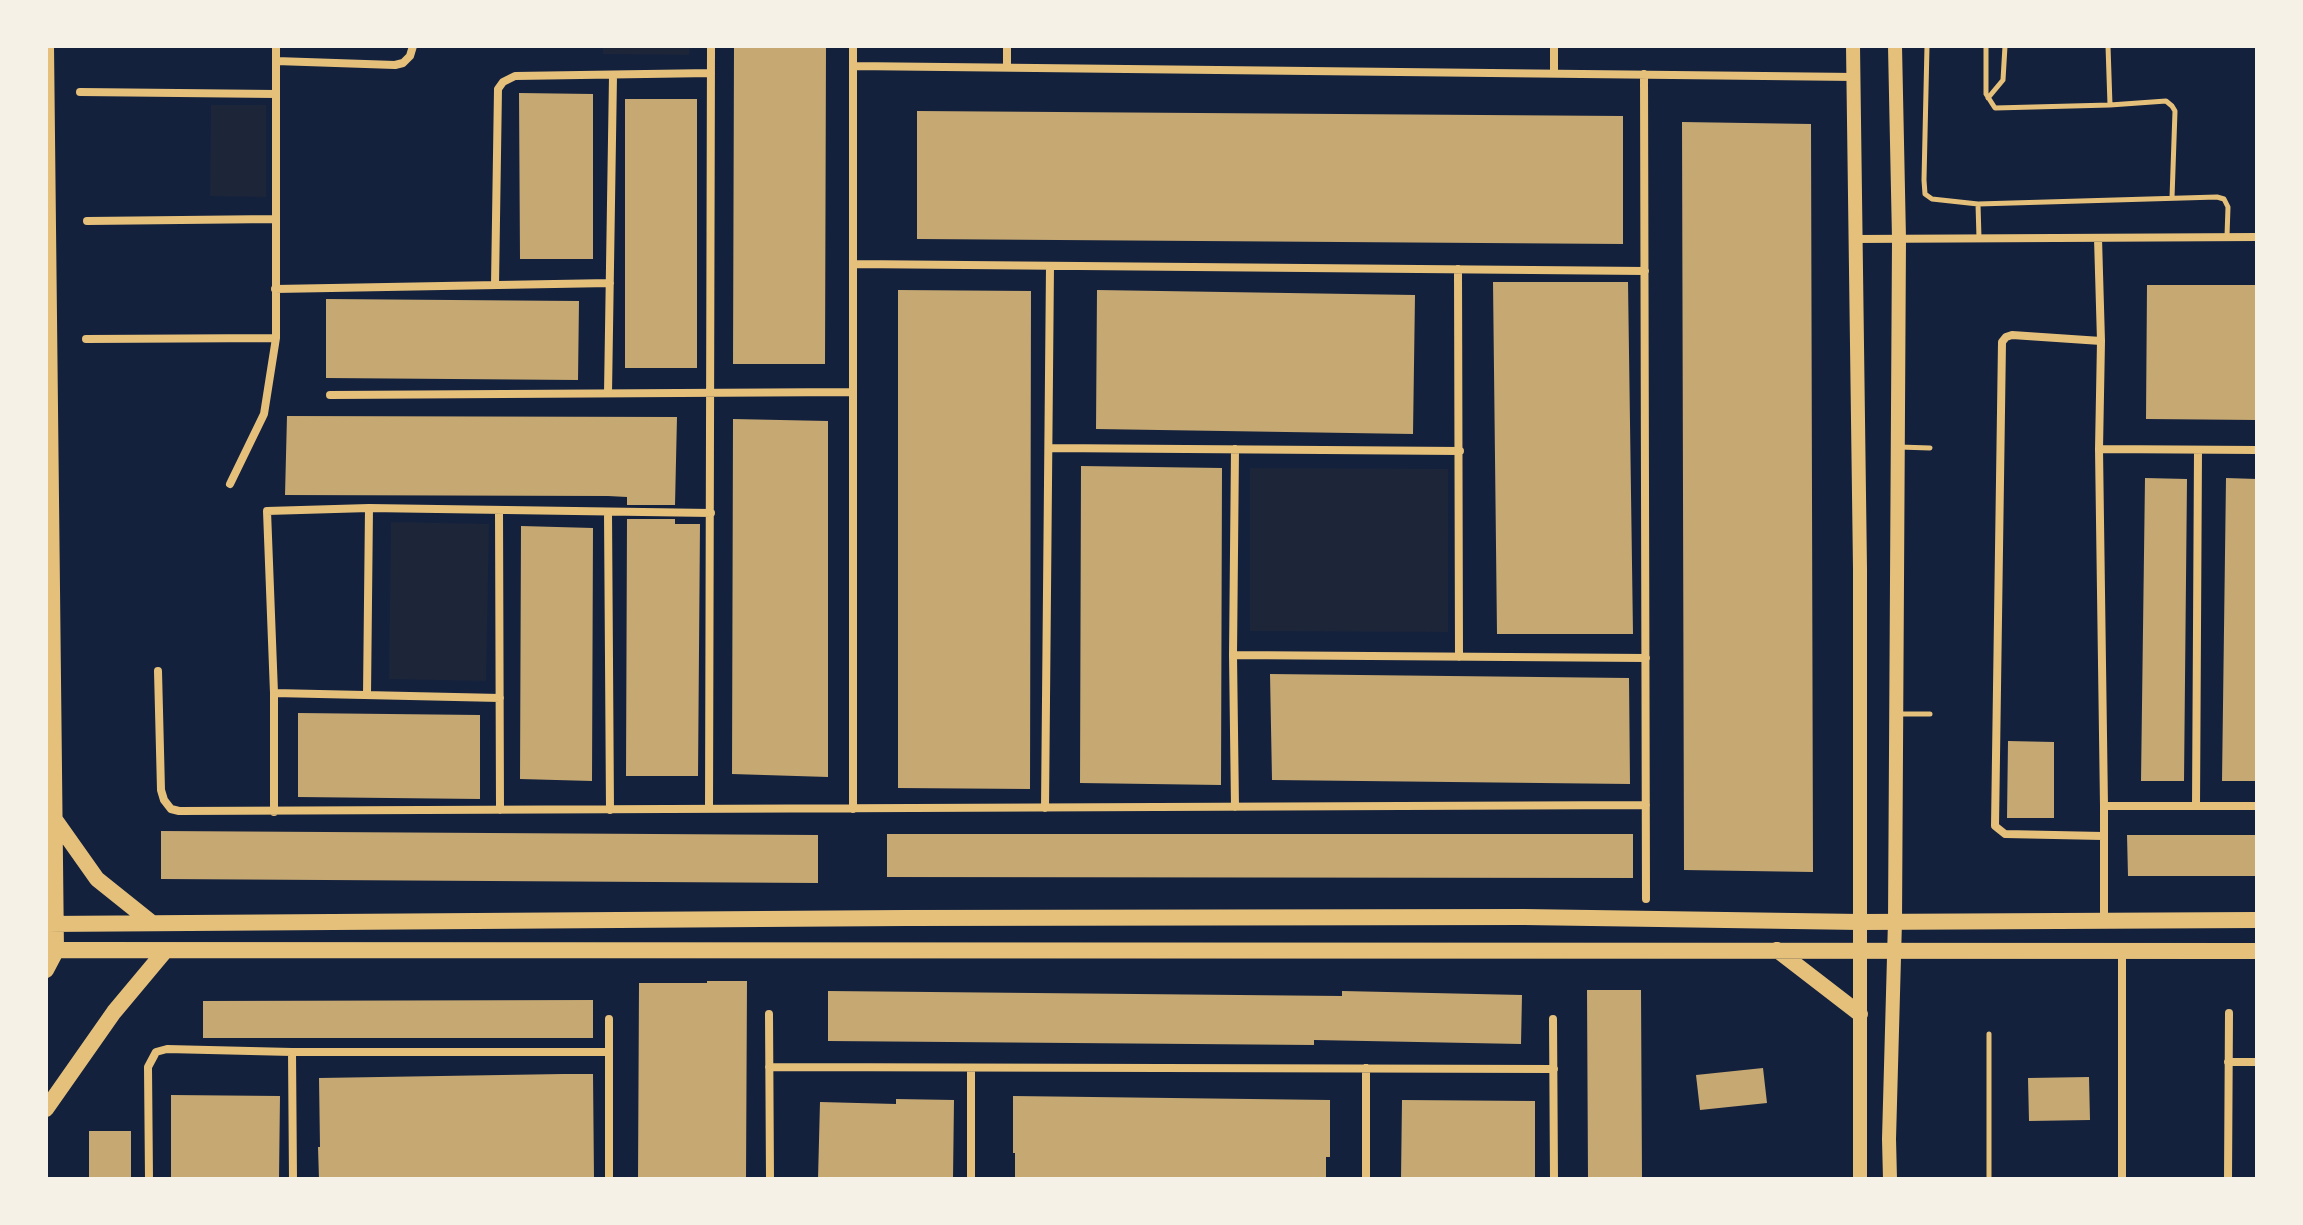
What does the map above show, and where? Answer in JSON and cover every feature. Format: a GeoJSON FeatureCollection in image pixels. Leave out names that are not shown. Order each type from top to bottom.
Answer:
{"type":"FeatureCollection","features":[{"type":"Feature","properties":{"kind":"main road"},"geometry":{"type":"LineString","coordinates":[[46,46],[55,819],[51,951],[46,970]]}},
{"type":"Feature","properties":{"kind":"main road"},"geometry":{"type":"LineString","coordinates":[[55,819],[97,879],[152,923]]}},
{"type":"Feature","properties":{"kind":"main road"},"geometry":{"type":"LineString","coordinates":[[51,924],[1461,917],[1860,922],[2257,920]]}},
{"type":"Feature","properties":{"kind":"main road"},"geometry":{"type":"LineString","coordinates":[[1777,950],[1860,1014]]}},
{"type":"Feature","properties":{"kind":"main road"},"geometry":{"type":"LineString","coordinates":[[51,951],[2257,951]]}},
{"type":"Feature","properties":{"kind":"main road"},"geometry":{"type":"LineString","coordinates":[[46,1109],[114,1012],[165,951]]}},
{"type":"Feature","properties":{"kind":"street"},"geometry":{"type":"LineString","coordinates":[[230,484],[264,414],[276,338],[276,46]]}},
{"type":"Feature","properties":{"kind":"street"},"geometry":{"type":"LineString","coordinates":[[276,61],[395,65],[403,63],[410,56],[413,46]]}},
{"type":"Feature","properties":{"kind":"street"},"geometry":{"type":"LineString","coordinates":[[709,809],[711,46]]}},
{"type":"Feature","properties":{"kind":"street"},"geometry":{"type":"LineString","coordinates":[[853,46],[853,809]]}},
{"type":"Feature","properties":{"kind":"street"},"geometry":{"type":"LineString","coordinates":[[1007,46],[1007,67]]}},
{"type":"Feature","properties":{"kind":"street"},"geometry":{"type":"LineString","coordinates":[[1554,46],[1554,73]]}},
{"type":"Feature","properties":{"kind":"street"},"geometry":{"type":"LineString","coordinates":[[1853,46],[1860,569],[1860,1179]]}},
{"type":"Feature","properties":{"kind":"street"},"geometry":{"type":"LineString","coordinates":[[1890,1179],[1895,921],[1899,239],[1895,46]]}},
{"type":"Feature","properties":{"kind":"street"},"geometry":{"type":"LineString","coordinates":[[853,66],[1855,77]]}},
{"type":"Feature","properties":{"kind":"street"},"geometry":{"type":"LineString","coordinates":[[495,285],[498,89],[503,82],[515,76],[711,73]]}},
{"type":"Feature","properties":{"kind":"street"},"geometry":{"type":"LineString","coordinates":[[1644,74],[1646,899]]}},
{"type":"Feature","properties":{"kind":"street"},"geometry":{"type":"LineString","coordinates":[[608,393],[613,76]]}},
{"type":"Feature","properties":{"kind":"street"},"geometry":{"type":"LineString","coordinates":[[80,92],[276,94]]}},
{"type":"Feature","properties":{"kind":"street"},"geometry":{"type":"LineString","coordinates":[[87,221],[275,219]]}},
{"type":"Feature","properties":{"kind":"street"},"geometry":{"type":"LineString","coordinates":[[1854,239],[2257,237]]}},
{"type":"Feature","properties":{"kind":"street"},"geometry":{"type":"LineString","coordinates":[[2098,238],[2104,921]]}},
{"type":"Feature","properties":{"kind":"street"},"geometry":{"type":"LineString","coordinates":[[853,264],[1645,271]]}},
{"type":"Feature","properties":{"kind":"street"},"geometry":{"type":"LineString","coordinates":[[1045,808],[1050,266]]}},
{"type":"Feature","properties":{"kind":"street"},"geometry":{"type":"LineString","coordinates":[[1458,269],[1459,657]]}},
{"type":"Feature","properties":{"kind":"street"},"geometry":{"type":"LineString","coordinates":[[275,289],[610,283]]}},
{"type":"Feature","properties":{"kind":"street"},"geometry":{"type":"LineString","coordinates":[[2101,341],[2012,335],[2002,342],[1995,826],[2005,834],[2103,836]]}},
{"type":"Feature","properties":{"kind":"street"},"geometry":{"type":"LineString","coordinates":[[86,339],[276,338]]}},
{"type":"Feature","properties":{"kind":"street"},"geometry":{"type":"LineString","coordinates":[[330,395],[853,392]]}},
{"type":"Feature","properties":{"kind":"street"},"geometry":{"type":"LineString","coordinates":[[1049,448],[1460,451]]}},
{"type":"Feature","properties":{"kind":"street"},"geometry":{"type":"LineString","coordinates":[[1235,449],[1235,807]]}},
{"type":"Feature","properties":{"kind":"street"},"geometry":{"type":"LineString","coordinates":[[2099,449],[2257,450]]}},
{"type":"Feature","properties":{"kind":"street"},"geometry":{"type":"LineString","coordinates":[[2196,806],[2198,450]]}},
{"type":"Feature","properties":{"kind":"street"},"geometry":{"type":"LineString","coordinates":[[274,812],[274,693],[267,511],[369,508],[711,513]]}},
{"type":"Feature","properties":{"kind":"street"},"geometry":{"type":"LineString","coordinates":[[367,695],[369,508]]}},
{"type":"Feature","properties":{"kind":"street"},"geometry":{"type":"LineString","coordinates":[[499,510],[500,810]]}},
{"type":"Feature","properties":{"kind":"street"},"geometry":{"type":"LineString","coordinates":[[608,512],[610,810]]}},
{"type":"Feature","properties":{"kind":"street"},"geometry":{"type":"LineString","coordinates":[[1233,655],[1646,658]]}},
{"type":"Feature","properties":{"kind":"street"},"geometry":{"type":"LineString","coordinates":[[158,671],[161,790],[171,809],[179,811],[1646,805]]}},
{"type":"Feature","properties":{"kind":"street"},"geometry":{"type":"LineString","coordinates":[[274,693],[500,698]]}},
{"type":"Feature","properties":{"kind":"street"},"geometry":{"type":"LineString","coordinates":[[2104,806],[2257,806]]}},
{"type":"Feature","properties":{"kind":"street"},"geometry":{"type":"LineString","coordinates":[[2122,950],[2122,1179]]}},
{"type":"Feature","properties":{"kind":"street"},"geometry":{"type":"LineString","coordinates":[[2228,1179],[2229,1013]]}},
{"type":"Feature","properties":{"kind":"street"},"geometry":{"type":"LineString","coordinates":[[769,1014],[770,1179]]}},
{"type":"Feature","properties":{"kind":"street"},"geometry":{"type":"LineString","coordinates":[[609,1019],[609,1179]]}},
{"type":"Feature","properties":{"kind":"street"},"geometry":{"type":"LineString","coordinates":[[1553,1019],[1554,1179]]}},
{"type":"Feature","properties":{"kind":"street"},"geometry":{"type":"LineString","coordinates":[[149,1179],[148,1067],[156,1052],[167,1049],[609,1052]]}},
{"type":"Feature","properties":{"kind":"street"},"geometry":{"type":"LineString","coordinates":[[292,1052],[293,1179]]}},
{"type":"Feature","properties":{"kind":"street"},"geometry":{"type":"LineString","coordinates":[[2228,1062],[2257,1062]]}},
{"type":"Feature","properties":{"kind":"street"},"geometry":{"type":"LineString","coordinates":[[769,1067],[1554,1069]]}},
{"type":"Feature","properties":{"kind":"street"},"geometry":{"type":"LineString","coordinates":[[971,1068],[971,1179]]}},
{"type":"Feature","properties":{"kind":"street"},"geometry":{"type":"LineString","coordinates":[[1366,1068],[1366,1179]]}},
{"type":"Feature","properties":{"kind":"lane"},"geometry":{"type":"LineString","coordinates":[[1927,46],[1925,194],[1932,199],[1978,204],[2217,197],[2224,199],[2228,207],[2227,236]]}},
{"type":"Feature","properties":{"kind":"lane"},"geometry":{"type":"LineString","coordinates":[[1986,46],[1988,98],[1995,108],[2166,101],[2175,111],[2172,198]]}},
{"type":"Feature","properties":{"kind":"lane"},"geometry":{"type":"LineString","coordinates":[[1988,98],[2003,80],[2005,46]]}},
{"type":"Feature","properties":{"kind":"lane"},"geometry":{"type":"LineString","coordinates":[[2108,46],[2110,105]]}},
{"type":"Feature","properties":{"kind":"lane"},"geometry":{"type":"LineString","coordinates":[[1978,204],[1979,238]]}},
{"type":"Feature","properties":{"kind":"lane"},"geometry":{"type":"LineString","coordinates":[[1898,447],[1930,448]]}},
{"type":"Feature","properties":{"kind":"lane"},"geometry":{"type":"LineString","coordinates":[[1896,714],[1930,714]]}},
{"type":"Feature","properties":{"kind":"lane"},"geometry":{"type":"LineString","coordinates":[[1989,1034],[1989,1179]]}},
{"type":"Feature","properties":{"kind":"shaded area"},"geometry":{"type":"Polygon","coordinates":[[[603,46],[690,46],[689,55],[603,54],[603,46]]]}},
{"type":"Feature","properties":{"kind":"shaded area"},"geometry":{"type":"Polygon","coordinates":[[[211,105],[266,105],[266,197],[210,196],[211,105]]]}},
{"type":"Feature","properties":{"kind":"shaded area"},"geometry":{"type":"Polygon","coordinates":[[[1250,468],[1448,469],[1448,632],[1250,631],[1250,468]]]}},
{"type":"Feature","properties":{"kind":"shaded area"},"geometry":{"type":"Polygon","coordinates":[[[391,522],[489,524],[486,681],[389,679],[391,522]]]}},
{"type":"Feature","properties":{"kind":"building"},"geometry":{"type":"Polygon","coordinates":[[[734,46],[826,46],[825,364],[733,364],[734,46]]]}},
{"type":"Feature","properties":{"kind":"building"},"geometry":{"type":"Polygon","coordinates":[[[519,93],[593,94],[593,259],[520,259],[519,93]]]}},
{"type":"Feature","properties":{"kind":"building"},"geometry":{"type":"Polygon","coordinates":[[[625,99],[697,99],[697,368],[625,368],[625,99]]]}},
{"type":"Feature","properties":{"kind":"building"},"geometry":{"type":"Polygon","coordinates":[[[917,111],[1623,116],[1623,244],[917,239],[917,111]]]}},
{"type":"Feature","properties":{"kind":"building"},"geometry":{"type":"Polygon","coordinates":[[[1682,122],[1811,124],[1813,872],[1684,870],[1682,122]]]}},
{"type":"Feature","properties":{"kind":"building"},"geometry":{"type":"Polygon","coordinates":[[[1493,282],[1628,282],[1633,634],[1497,634],[1493,282]]]}},
{"type":"Feature","properties":{"kind":"building"},"geometry":{"type":"Polygon","coordinates":[[[2147,285],[2257,285],[2257,420],[2146,419],[2147,285]]]}},
{"type":"Feature","properties":{"kind":"building"},"geometry":{"type":"Polygon","coordinates":[[[898,290],[1031,291],[1030,789],[898,788],[898,290]]]}},
{"type":"Feature","properties":{"kind":"building"},"geometry":{"type":"Polygon","coordinates":[[[1097,290],[1415,295],[1413,434],[1096,429],[1097,290]]]}},
{"type":"Feature","properties":{"kind":"building"},"geometry":{"type":"Polygon","coordinates":[[[326,299],[579,301],[578,380],[326,378],[326,299]]]}},
{"type":"Feature","properties":{"kind":"building"},"geometry":{"type":"Polygon","coordinates":[[[287,416],[677,417],[675,505],[627,505],[627,497],[608,496],[285,495],[287,416]]]}},
{"type":"Feature","properties":{"kind":"building"},"geometry":{"type":"Polygon","coordinates":[[[733,419],[828,421],[828,777],[732,774],[733,419]]]}},
{"type":"Feature","properties":{"kind":"building"},"geometry":{"type":"Polygon","coordinates":[[[1081,466],[1222,468],[1221,785],[1080,783],[1081,466]]]}},
{"type":"Feature","properties":{"kind":"building"},"geometry":{"type":"Polygon","coordinates":[[[2145,478],[2187,479],[2184,781],[2141,781],[2145,478]]]}},
{"type":"Feature","properties":{"kind":"building"},"geometry":{"type":"Polygon","coordinates":[[[2226,478],[2257,479],[2257,781],[2222,781],[2226,478]]]}},
{"type":"Feature","properties":{"kind":"building"},"geometry":{"type":"Polygon","coordinates":[[[627,519],[675,519],[675,524],[700,524],[698,776],[626,776],[627,519]]]}},
{"type":"Feature","properties":{"kind":"building"},"geometry":{"type":"Polygon","coordinates":[[[521,526],[593,528],[592,781],[520,779],[521,526]]]}},
{"type":"Feature","properties":{"kind":"building"},"geometry":{"type":"Polygon","coordinates":[[[1270,674],[1629,678],[1630,784],[1272,780],[1270,674]]]}},
{"type":"Feature","properties":{"kind":"building"},"geometry":{"type":"Polygon","coordinates":[[[298,713],[480,715],[480,799],[298,797],[298,713]]]}},
{"type":"Feature","properties":{"kind":"building"},"geometry":{"type":"Polygon","coordinates":[[[2008,741],[2054,742],[2054,818],[2007,818],[2008,741]]]}},
{"type":"Feature","properties":{"kind":"building"},"geometry":{"type":"Polygon","coordinates":[[[161,831],[818,835],[818,883],[161,879],[161,831]]]}},
{"type":"Feature","properties":{"kind":"building"},"geometry":{"type":"Polygon","coordinates":[[[887,834],[1633,834],[1633,878],[887,877],[887,834]]]}},
{"type":"Feature","properties":{"kind":"building"},"geometry":{"type":"Polygon","coordinates":[[[2127,835],[2257,835],[2257,876],[2128,876],[2127,835]]]}},
{"type":"Feature","properties":{"kind":"building"},"geometry":{"type":"Polygon","coordinates":[[[747,981],[746,1179],[638,1179],[639,983],[747,981]]]}},
{"type":"Feature","properties":{"kind":"building"},"geometry":{"type":"Polygon","coordinates":[[[1587,990],[1641,990],[1642,1179],[1588,1179],[1587,990]]]}},
{"type":"Feature","properties":{"kind":"building"},"geometry":{"type":"Polygon","coordinates":[[[828,991],[1342,996],[1342,991],[1522,995],[1521,1044],[1314,1040],[1314,1045],[828,1041],[828,991]]]}},
{"type":"Feature","properties":{"kind":"building"},"geometry":{"type":"Polygon","coordinates":[[[593,1000],[593,1038],[203,1038],[203,1001],[593,1000]]]}},
{"type":"Feature","properties":{"kind":"building"},"geometry":{"type":"Polygon","coordinates":[[[1763,1068],[1767,1103],[1700,1110],[1696,1075],[1763,1068]]]}},
{"type":"Feature","properties":{"kind":"building"},"geometry":{"type":"Polygon","coordinates":[[[593,1074],[594,1179],[319,1179],[319,1078],[593,1074]]]}},
{"type":"Feature","properties":{"kind":"building"},"geometry":{"type":"Polygon","coordinates":[[[2089,1077],[2090,1120],[2029,1121],[2028,1078],[2089,1077]]]}},
{"type":"Feature","properties":{"kind":"building"},"geometry":{"type":"Polygon","coordinates":[[[171,1095],[280,1096],[279,1179],[171,1179],[171,1095]]]}},
{"type":"Feature","properties":{"kind":"building"},"geometry":{"type":"Polygon","coordinates":[[[1013,1096],[1330,1100],[1330,1157],[1326,1157],[1326,1179],[1015,1179],[1013,1096]]]}},
{"type":"Feature","properties":{"kind":"building"},"geometry":{"type":"Polygon","coordinates":[[[896,1099],[954,1100],[953,1179],[818,1179],[820,1102],[896,1104],[896,1099]]]}},
{"type":"Feature","properties":{"kind":"building"},"geometry":{"type":"Polygon","coordinates":[[[1402,1100],[1535,1101],[1535,1179],[1401,1179],[1402,1100]]]}},
{"type":"Feature","properties":{"kind":"building"},"geometry":{"type":"Polygon","coordinates":[[[89,1131],[131,1131],[131,1179],[89,1179],[89,1131]]]}}]}
